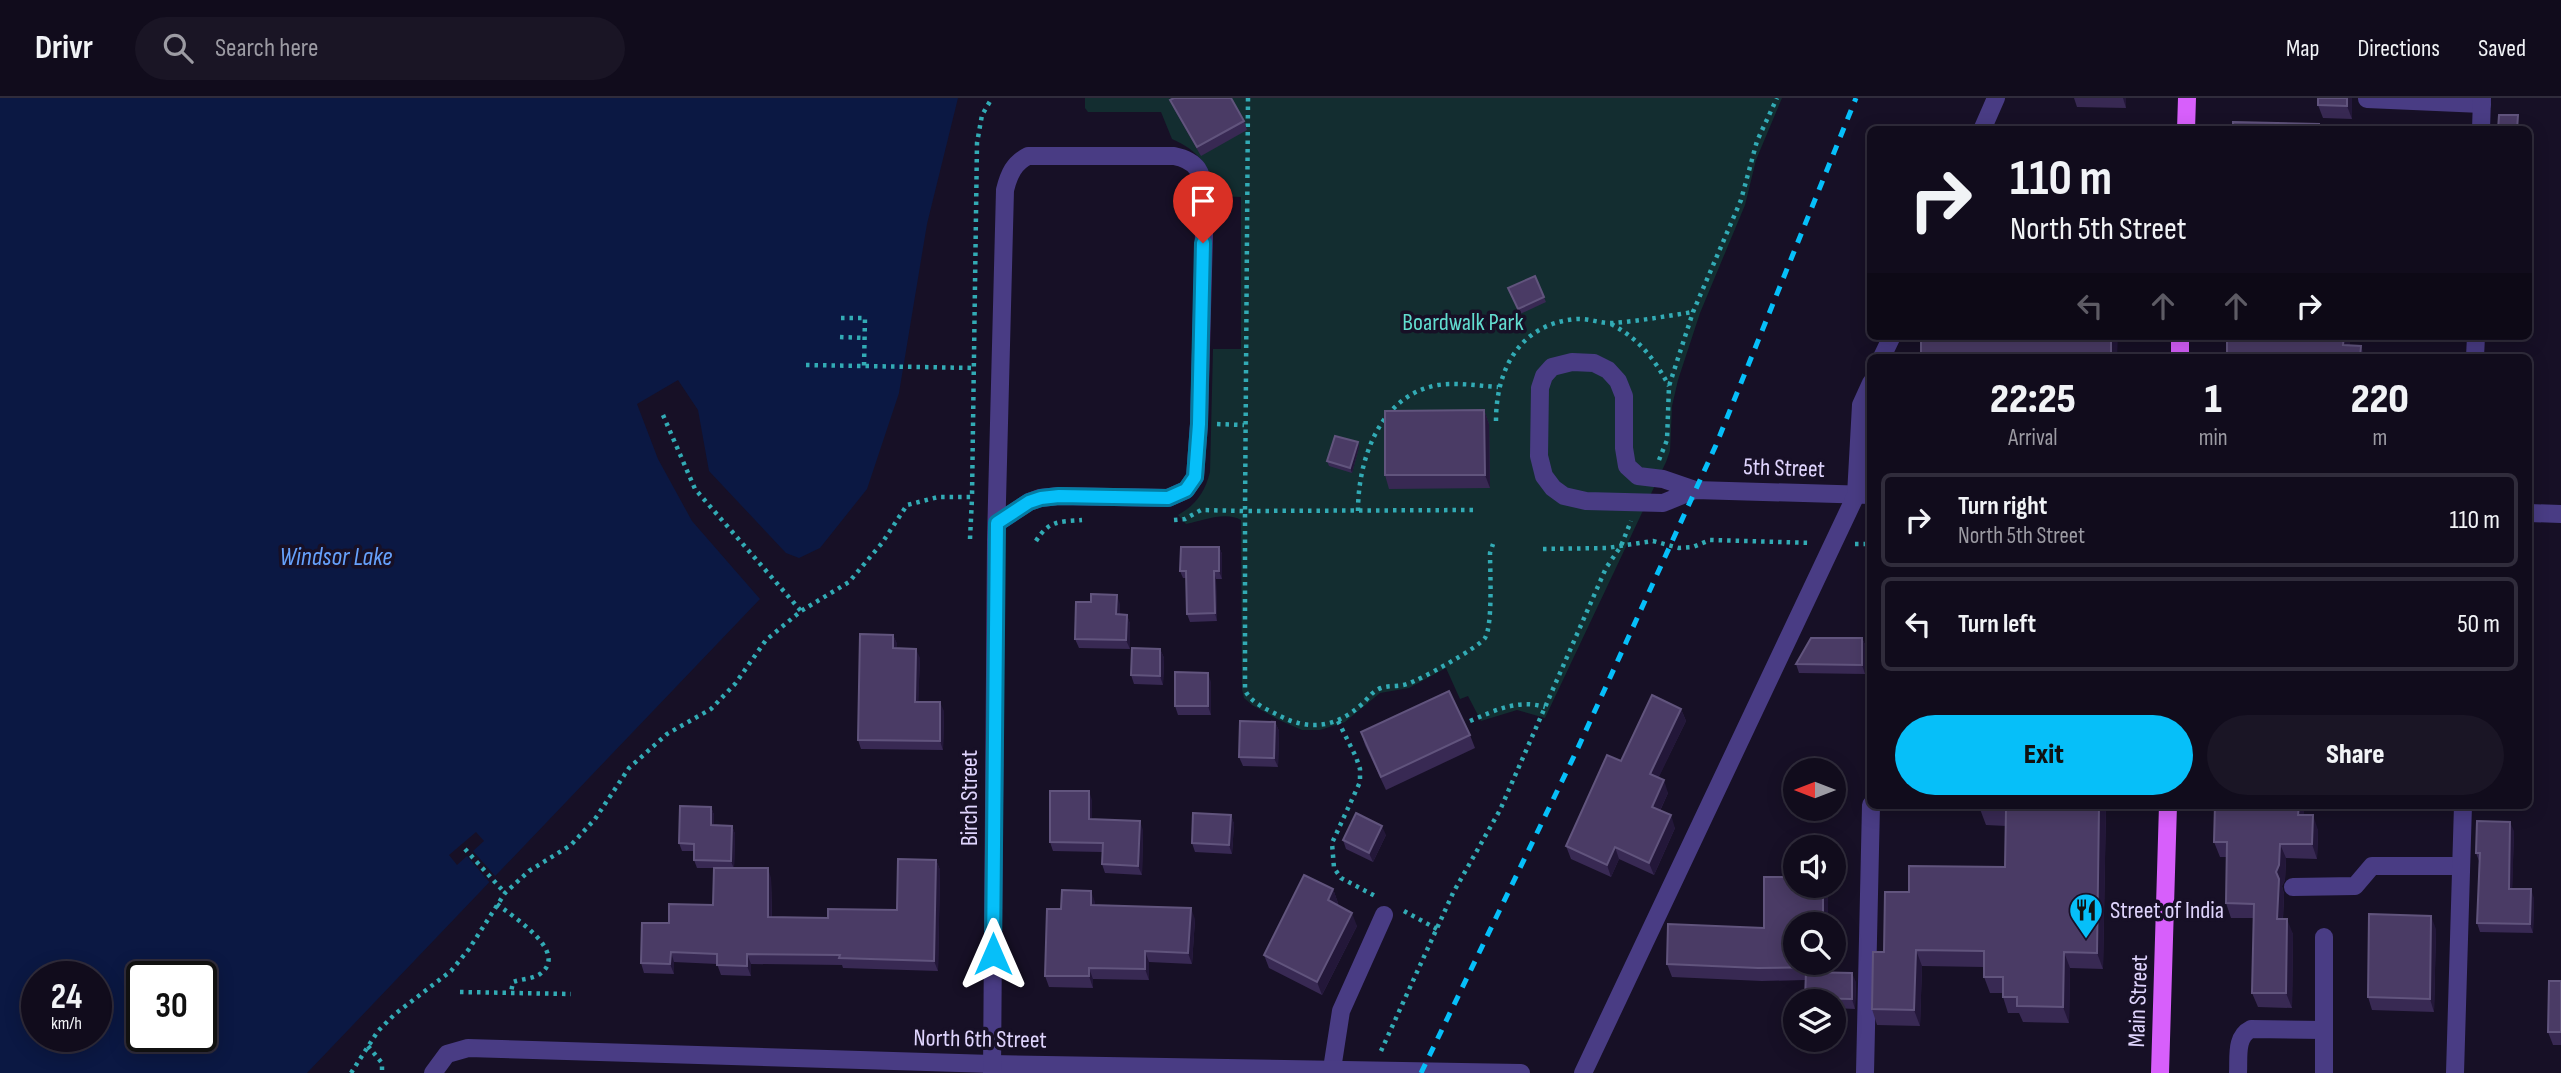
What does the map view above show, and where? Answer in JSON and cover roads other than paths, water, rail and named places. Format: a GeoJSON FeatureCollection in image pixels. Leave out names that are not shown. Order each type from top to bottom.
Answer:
{"type":"FeatureCollection","features":[{"type":"Feature","properties":{"kind":"main road"},"geometry":{"type":"LineString","coordinates":[[2186,126],[2187,98]]}},
{"type":"Feature","properties":{"kind":"main road","name":"Main Street"},"geometry":{"type":"LineString","coordinates":[[2160,1073],[2168,809]]}},
{"type":"Feature","properties":{"kind":"street"},"geometry":{"type":"LineString","coordinates":[[1984,126],[1996,98]]}},
{"type":"Feature","properties":{"kind":"street"},"geometry":{"type":"LineString","coordinates":[[2367,99],[2482,101],[2481,126]]}},
{"type":"Feature","properties":{"kind":"street","name":"Birch Street"},"geometry":{"type":"LineString","coordinates":[[992,1068],[997,523],[1005,190],[1009,174],[1018,161],[1028,156],[1185,158],[1196,166],[1203,181],[1205,195],[1195,477],[1186,490],[1168,498],[1041,498],[1029,502],[997,523]]}},
{"type":"Feature","properties":{"kind":"street"},"geometry":{"type":"LineString","coordinates":[[1572,362],[1594,363],[1608,370],[1625,397],[1624,449],[1627,466],[1638,476],[1663,478],[1695,490],[1662,503],[1586,501],[1564,496],[1553,488],[1544,476],[1539,456],[1540,388],[1544,376],[1552,367],[1572,362]]}},
{"type":"Feature","properties":{"kind":"street"},"geometry":{"type":"LineString","coordinates":[[1583,1073],[1833,544],[1863,495],[1861,405],[1867,392]]}},
{"type":"Feature","properties":{"kind":"street","name":"5th Street"},"geometry":{"type":"LineString","coordinates":[[1695,490],[1863,495]]}},
{"type":"Feature","properties":{"kind":"street"},"geometry":{"type":"LineString","coordinates":[[2532,513],[2561,514]]}},
{"type":"Feature","properties":{"kind":"street"},"geometry":{"type":"LineString","coordinates":[[1865,1073],[1871,809]]}},
{"type":"Feature","properties":{"kind":"street"},"geometry":{"type":"LineString","coordinates":[[2455,1073],[2463,809]]}},
{"type":"Feature","properties":{"kind":"street"},"geometry":{"type":"LineString","coordinates":[[2293,887],[2355,886],[2372,866],[2461,866]]}},
{"type":"Feature","properties":{"kind":"street"},"geometry":{"type":"LineString","coordinates":[[1326,1070],[1341,1011],[1391,909]]}},
{"type":"Feature","properties":{"kind":"street"},"geometry":{"type":"LineString","coordinates":[[2324,1073],[2325,937]]}},
{"type":"Feature","properties":{"kind":"street"},"geometry":{"type":"LineString","coordinates":[[2238,1073],[2239,1042],[2244,1033],[2251,1029],[2324,1030]]}},
{"type":"Feature","properties":{"kind":"street","name":"North 6th Street"},"geometry":{"type":"LineString","coordinates":[[438,1067],[447,1054],[468,1048],[801,1066],[1521,1073]]}},
{"type":"Feature","properties":{"kind":"water","name":"Windsor Lake"},"geometry":{"type":"Polygon","coordinates":[[[0,98],[958,98],[927,224],[899,393],[867,489],[820,548],[799,558],[786,553],[709,471],[698,410],[678,380],[637,404],[658,459],[692,521],[760,599],[307,1073],[0,1073],[0,98]]]}},
{"type":"Feature","properties":{"kind":"railway"},"geometry":{"type":"LineString","coordinates":[[1421,1073],[1577,750],[1716,445],[1856,98]]}},
{"type":"Feature","properties":{"kind":"place","name":"Street of India"},"geometry":{"type":"Point","coordinates":[2086,940]}},
{"type":"Feature","properties":{"kind":"park label","name":"Boardwalk Park"},"geometry":{"type":"Point","coordinates":[1463,322]}}]}
